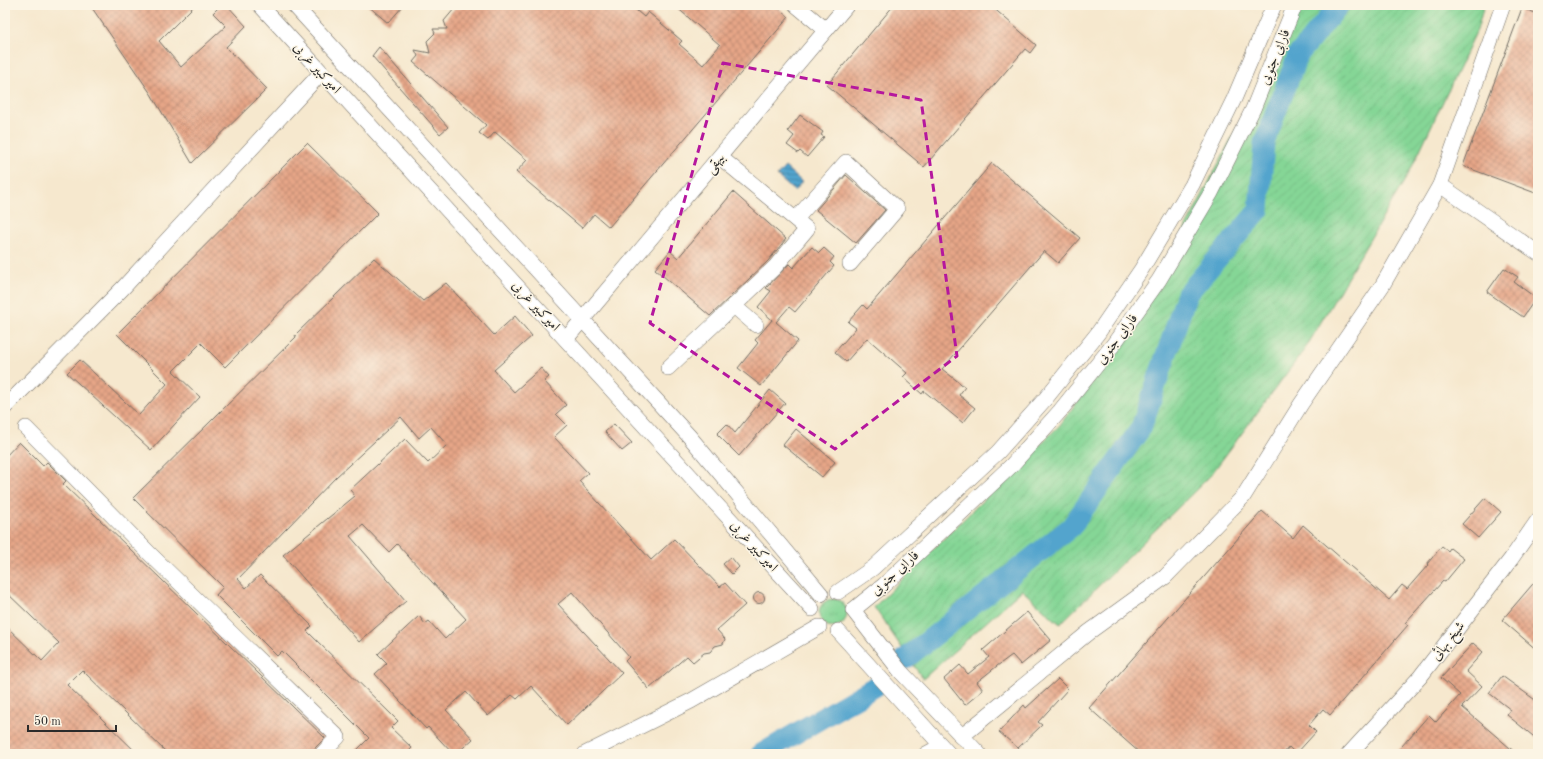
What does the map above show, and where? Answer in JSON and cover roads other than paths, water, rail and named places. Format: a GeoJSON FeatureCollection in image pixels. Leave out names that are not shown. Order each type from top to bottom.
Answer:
{"type":"FeatureCollection","features":[{"type":"Feature","properties":{"kind":"street","name":"امیرکبیر غربی"},"geometry":{"type":"LineString","coordinates":[[260,5],[812,609]]}},
{"type":"Feature","properties":{"kind":"street","name":"امیرکبیر غربی"},"geometry":{"type":"LineString","coordinates":[[294,5],[689,436],[821,594]]}},
{"type":"Feature","properties":{"kind":"street"},"geometry":{"type":"LineString","coordinates":[[796,5],[826,30]]}},
{"type":"Feature","properties":{"kind":"street","name":"بیهقی"},"geometry":{"type":"LineString","coordinates":[[566,339],[847,5]]}},
{"type":"Feature","properties":{"kind":"street","name":"فارابی جنوبی"},"geometry":{"type":"LineString","coordinates":[[838,592],[873,568],[998,452],[1046,398],[1098,333],[1141,270],[1192,185],[1234,99],[1274,5]]}},
{"type":"Feature","properties":{"kind":"street","name":"فارابی جنوبی"},"geometry":{"type":"LineString","coordinates":[[853,610],[884,584],[1011,466],[1060,411],[1118,338],[1160,280],[1211,193],[1253,109],[1295,5]]}},
{"type":"Feature","properties":{"kind":"street"},"geometry":{"type":"LineString","coordinates":[[961,737],[1089,632],[1165,577],[1243,497],[1301,404],[1382,286],[1440,185],[1503,5]]}},
{"type":"Feature","properties":{"kind":"street"},"geometry":{"type":"LineString","coordinates":[[5,407],[122,290],[321,73]]}},
{"type":"Feature","properties":{"kind":"street"},"geometry":{"type":"LineString","coordinates":[[668,368],[775,267],[807,229],[720,157]]}},
{"type":"Feature","properties":{"kind":"street"},"geometry":{"type":"LineString","coordinates":[[796,219],[846,162],[897,209],[850,264]]}},
{"type":"Feature","properties":{"kind":"street"},"geometry":{"type":"LineString","coordinates":[[1440,185],[1538,253]]}},
{"type":"Feature","properties":{"kind":"street"},"geometry":{"type":"LineString","coordinates":[[734,306],[756,325]]}},
{"type":"Feature","properties":{"kind":"street"},"geometry":{"type":"LineString","coordinates":[[26,428],[150,554],[338,738],[322,754]]}},
{"type":"Feature","properties":{"kind":"street","name":"شیخ بهائی"},"geometry":{"type":"LineString","coordinates":[[1349,754],[1420,677],[1512,559],[1538,520]]}},
{"type":"Feature","properties":{"kind":"street"},"geometry":{"type":"LineString","coordinates":[[853,610],[849,623],[838,631],[832,632],[819,627],[814,622],[812,609],[816,598],[826,591],[838,592],[848,599],[853,610],[901,672],[961,737],[979,754]]}},
{"type":"Feature","properties":{"kind":"street"},"geometry":{"type":"LineString","coordinates":[[585,754],[691,701],[819,627]]}},
{"type":"Feature","properties":{"kind":"street"},"geometry":{"type":"LineString","coordinates":[[838,631],[945,750]]}},
{"type":"Feature","properties":{"kind":"street"},"geometry":{"type":"LineString","coordinates":[[926,754],[945,750]]}},
{"type":"Feature","properties":{"kind":"water"},"geometry":{"type":"Polygon","coordinates":[[[785,167],[802,182],[794,191],[777,176],[785,167]]]}},
{"type":"Feature","properties":{"kind":"waterway"},"geometry":{"type":"LineString","coordinates":[[905,659],[1071,527],[1141,428],[1187,294],[1259,210],[1264,143],[1298,55],[1339,5]]}},
{"type":"Feature","properties":{"kind":"waterway"},"geometry":{"type":"LineString","coordinates":[[761,754],[876,686]]}}]}
